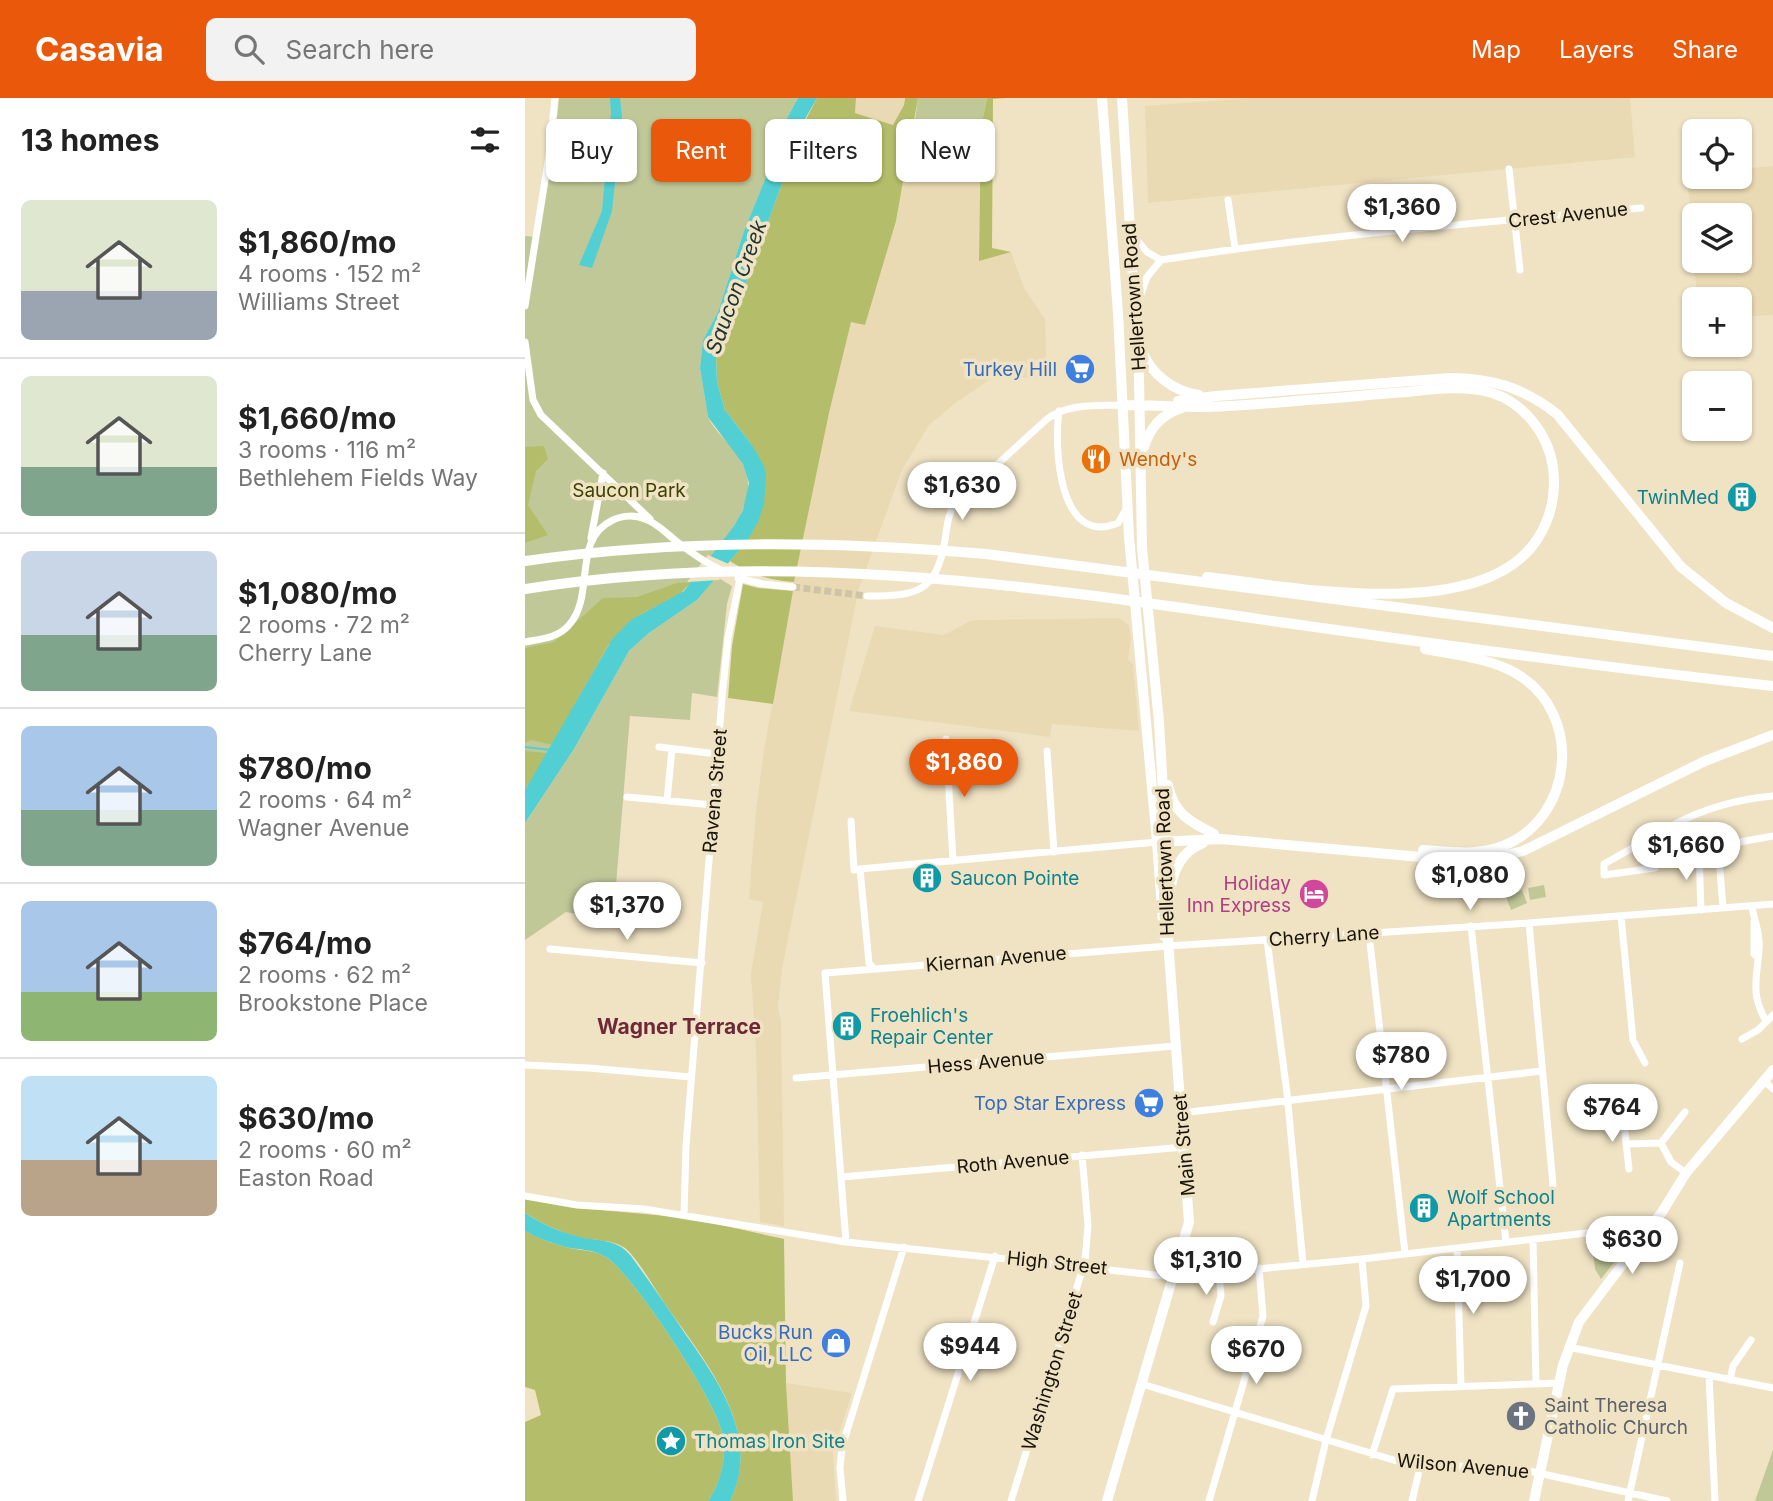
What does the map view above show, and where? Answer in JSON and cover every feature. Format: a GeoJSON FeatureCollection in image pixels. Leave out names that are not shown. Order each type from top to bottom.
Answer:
{"type":"FeatureCollection","features":[{"type":"Feature","properties":{"kind":"highway","name":"Hellertown Road"},"geometry":{"type":"LineString","coordinates":[[1102,98],[1126,493],[1161,840]]}},
{"type":"Feature","properties":{"kind":"highway","name":"Hellertown Road"},"geometry":{"type":"LineString","coordinates":[[1122,98],[1136,310],[1142,548],[1161,761],[1161,840]]}},
{"type":"Feature","properties":{"kind":"highway"},"geometry":{"type":"LineString","coordinates":[[1137,334],[1146,359],[1165,382],[1194,395],[1216,396]]}},
{"type":"Feature","properties":{"kind":"highway"},"geometry":{"type":"LineString","coordinates":[[1140,405],[1216,396],[1450,378],[1478,379],[1511,386],[1536,398],[1557,414],[1690,576],[1726,603],[1773,628]]}},
{"type":"Feature","properties":{"kind":"highway"},"geometry":{"type":"LineString","coordinates":[[525,562],[653,548],[838,544],[986,554],[1173,577],[1377,594],[1414,594],[1457,587],[1490,577],[1526,554],[1548,520],[1554,493],[1551,457],[1542,433],[1515,406],[1483,391],[1456,388],[1193,406],[1122,405]]}},
{"type":"Feature","properties":{"kind":"highway"},"geometry":{"type":"LineString","coordinates":[[1141,464],[1146,441],[1156,425],[1170,412],[1193,406]]}},
{"type":"Feature","properties":{"kind":"highway"},"geometry":{"type":"LineString","coordinates":[[525,589],[602,579],[740,570],[906,575],[983,581],[1422,642],[1773,686]]}},
{"type":"Feature","properties":{"kind":"highway"},"geometry":{"type":"LineString","coordinates":[[1173,577],[1773,656]]}},
{"type":"Feature","properties":{"kind":"highway"},"geometry":{"type":"LineString","coordinates":[[1161,840],[1248,834],[1450,852],[1489,851],[1520,837],[1541,819],[1560,782],[1564,753],[1555,717],[1540,694],[1525,679],[1498,665],[1375,639],[1273,625],[1202,610]]}},
{"type":"Feature","properties":{"kind":"highway"},"geometry":{"type":"LineString","coordinates":[[1161,761],[1170,797],[1178,811],[1217,836],[1455,860],[1499,858],[1524,851],[1724,753],[1773,735]]}},
{"type":"Feature","properties":{"kind":"highway"},"geometry":{"type":"LineString","coordinates":[[1168,946],[1172,879],[1176,866],[1191,849],[1217,836]]}},
{"type":"Feature","properties":{"kind":"main road","name":"Hellertown Road"},"geometry":{"type":"LineString","coordinates":[[1161,840],[1168,946]]}},
{"type":"Feature","properties":{"kind":"main road","name":"Main Street"},"geometry":{"type":"LineString","coordinates":[[1107,1501],[1189,1222],[1168,946]]}},
{"type":"Feature","properties":{"kind":"main road"},"geometry":{"type":"LineString","coordinates":[[1534,1501],[1568,1347],[1587,1308],[1648,1231],[1686,1173],[1773,1070]]}},
{"type":"Feature","properties":{"kind":"street"},"geometry":{"type":"LineString","coordinates":[[525,306],[549,155],[555,98]]}},
{"type":"Feature","properties":{"kind":"street"},"geometry":{"type":"LineString","coordinates":[[1509,169],[1520,270]]}},
{"type":"Feature","properties":{"kind":"street"},"geometry":{"type":"LineString","coordinates":[[1228,200],[1235,248]]}},
{"type":"Feature","properties":{"kind":"street","name":"Crest Avenue"},"geometry":{"type":"LineString","coordinates":[[1161,260],[1235,248],[1641,208]]}},
{"type":"Feature","properties":{"kind":"street"},"geometry":{"type":"LineString","coordinates":[[1372,216],[1374,233]]}},
{"type":"Feature","properties":{"kind":"street"},"geometry":{"type":"LineString","coordinates":[[1130,232],[1147,252],[1161,260],[1147,277],[1136,310]]}},
{"type":"Feature","properties":{"kind":"street"},"geometry":{"type":"LineString","coordinates":[[525,342],[533,400],[541,415],[655,524],[701,559],[725,572],[763,584],[793,587]]}},
{"type":"Feature","properties":{"kind":"street"},"geometry":{"type":"LineString","coordinates":[[867,596],[911,593],[927,584],[941,562],[949,519],[955,503],[1041,424],[1059,411],[1077,407],[1122,405]]}},
{"type":"Feature","properties":{"kind":"street"},"geometry":{"type":"LineString","coordinates":[[1059,411],[1057,439],[1065,496],[1071,510],[1093,525],[1113,525],[1123,516],[1126,493]]}},
{"type":"Feature","properties":{"kind":"street"},"geometry":{"type":"LineString","coordinates":[[525,642],[560,633],[572,622],[578,610],[603,473]]}},
{"type":"Feature","properties":{"kind":"street"},"geometry":{"type":"LineString","coordinates":[[589,545],[597,532],[616,518],[641,517],[655,524]]}},
{"type":"Feature","properties":{"kind":"street","name":"Ravena Street"},"geometry":{"type":"LineString","coordinates":[[684,1214],[691,1077],[727,638],[740,578]]}},
{"type":"Feature","properties":{"kind":"street"},"geometry":{"type":"LineString","coordinates":[[946,739],[953,862]]}},
{"type":"Feature","properties":{"kind":"street"},"geometry":{"type":"LineString","coordinates":[[659,747],[717,754]]}},
{"type":"Feature","properties":{"kind":"street"},"geometry":{"type":"LineString","coordinates":[[667,800],[671,749]]}},
{"type":"Feature","properties":{"kind":"street"},"geometry":{"type":"LineString","coordinates":[[1047,751],[1054,852]]}},
{"type":"Feature","properties":{"kind":"street"},"geometry":{"type":"LineString","coordinates":[[1653,837],[1655,868],[1604,875],[1604,864],[1673,825],[1699,813],[1740,801],[1773,796]]}},
{"type":"Feature","properties":{"kind":"street"},"geometry":{"type":"LineString","coordinates":[[627,797],[713,804]]}},
{"type":"Feature","properties":{"kind":"street"},"geometry":{"type":"LineString","coordinates":[[851,821],[854,870],[1161,840]]}},
{"type":"Feature","properties":{"kind":"street"},"geometry":{"type":"LineString","coordinates":[[1673,825],[1699,852],[1701,910]]}},
{"type":"Feature","properties":{"kind":"street"},"geometry":{"type":"LineString","coordinates":[[1699,852],[1773,836]]}},
{"type":"Feature","properties":{"kind":"street"},"geometry":{"type":"LineString","coordinates":[[1718,846],[1723,908]]}},
{"type":"Feature","properties":{"kind":"street"},"geometry":{"type":"LineString","coordinates":[[860,869],[869,963],[874,969]]}},
{"type":"Feature","properties":{"kind":"street","name":"Cherry Lane"},"geometry":{"type":"LineString","coordinates":[[1168,946],[1773,904]]}},
{"type":"Feature","properties":{"kind":"street"},"geometry":{"type":"LineString","coordinates":[[1752,906],[1753,954],[1757,957],[1755,995],[1766,1021]]}},
{"type":"Feature","properties":{"kind":"street"},"geometry":{"type":"LineString","coordinates":[[1621,916],[1633,1040],[1645,1063]]}},
{"type":"Feature","properties":{"kind":"street"},"geometry":{"type":"LineString","coordinates":[[1529,923],[1553,1185]]}},
{"type":"Feature","properties":{"kind":"street"},"geometry":{"type":"LineString","coordinates":[[1471,926],[1506,1242]]}},
{"type":"Feature","properties":{"kind":"street"},"geometry":{"type":"LineString","coordinates":[[1369,934],[1405,1254]]}},
{"type":"Feature","properties":{"kind":"street"},"geometry":{"type":"LineString","coordinates":[[1267,940],[1303,1264]]}},
{"type":"Feature","properties":{"kind":"street","name":"Kiernan Avenue"},"geometry":{"type":"LineString","coordinates":[[833,1075],[825,973],[1168,946]]}},
{"type":"Feature","properties":{"kind":"street"},"geometry":{"type":"LineString","coordinates":[[550,949],[702,963]]}},
{"type":"Feature","properties":{"kind":"street"},"geometry":{"type":"LineString","coordinates":[[1742,1039],[1758,1030],[1773,1015]]}},
{"type":"Feature","properties":{"kind":"street","name":"Hess Avenue"},"geometry":{"type":"LineString","coordinates":[[796,1078],[1175,1046]]}},
{"type":"Feature","properties":{"kind":"street"},"geometry":{"type":"LineString","coordinates":[[525,1065],[691,1077]]}},
{"type":"Feature","properties":{"kind":"street"},"geometry":{"type":"LineString","coordinates":[[1181,1113],[1542,1071]]}},
{"type":"Feature","properties":{"kind":"street"},"geometry":{"type":"LineString","coordinates":[[833,1075],[846,1242]]}},
{"type":"Feature","properties":{"kind":"street"},"geometry":{"type":"LineString","coordinates":[[1763,1080],[1773,1089]]}},
{"type":"Feature","properties":{"kind":"street"},"geometry":{"type":"LineString","coordinates":[[1661,1143],[1685,1112]]}},
{"type":"Feature","properties":{"kind":"street"},"geometry":{"type":"LineString","coordinates":[[1623,1116],[1629,1169]]}},
{"type":"Feature","properties":{"kind":"street"},"geometry":{"type":"LineString","coordinates":[[1661,1143],[1671,1162],[1686,1173]]}},
{"type":"Feature","properties":{"kind":"street"},"geometry":{"type":"LineString","coordinates":[[1626,1144],[1661,1143]]}},
{"type":"Feature","properties":{"kind":"street","name":"Roth Avenue"},"geometry":{"type":"LineString","coordinates":[[842,1177],[1184,1147]]}},
{"type":"Feature","properties":{"kind":"street","name":"Washington Street"},"geometry":{"type":"LineString","coordinates":[[1011,1501],[1084,1265],[1088,1225],[1082,1156]]}},
{"type":"Feature","properties":{"kind":"street","name":"High Street"},"geometry":{"type":"LineString","coordinates":[[525,1195],[577,1205],[684,1214],[846,1242],[1174,1276],[1361,1259],[1619,1229],[1643,1228],[1648,1231]]}},
{"type":"Feature","properties":{"kind":"street"},"geometry":{"type":"LineString","coordinates":[[1619,1229],[1635,1248]]}},
{"type":"Feature","properties":{"kind":"street"},"geometry":{"type":"LineString","coordinates":[[1533,1239],[1536,1384]]}},
{"type":"Feature","properties":{"kind":"street"},"geometry":{"type":"LineString","coordinates":[[843,1501],[840,1468],[842,1447],[904,1247]]}},
{"type":"Feature","properties":{"kind":"street"},"geometry":{"type":"LineString","coordinates":[[1457,1248],[1461,1386]]}},
{"type":"Feature","properties":{"kind":"street"},"geometry":{"type":"LineString","coordinates":[[918,1501],[995,1256]]}},
{"type":"Feature","properties":{"kind":"street"},"geometry":{"type":"LineString","coordinates":[[1312,1501],[1326,1440],[1366,1306],[1361,1259]]}},
{"type":"Feature","properties":{"kind":"street"},"geometry":{"type":"LineString","coordinates":[[1629,1497],[1681,1263]]}},
{"type":"Feature","properties":{"kind":"street"},"geometry":{"type":"LineString","coordinates":[[1209,1501],[1263,1316],[1259,1268]]}},
{"type":"Feature","properties":{"kind":"street"},"geometry":{"type":"LineString","coordinates":[[1213,1322],[1221,1296],[1219,1273]]}},
{"type":"Feature","properties":{"kind":"street"},"geometry":{"type":"LineString","coordinates":[[1730,1380],[1733,1366],[1751,1340]]}},
{"type":"Feature","properties":{"kind":"street"},"geometry":{"type":"LineString","coordinates":[[1568,1347],[1773,1388]]}},
{"type":"Feature","properties":{"kind":"street"},"geometry":{"type":"LineString","coordinates":[[1709,1376],[1715,1501]]}},
{"type":"Feature","properties":{"kind":"street","name":"Wilson Avenue"},"geometry":{"type":"LineString","coordinates":[[1142,1384],[1400,1462],[1540,1473],[1629,1497],[1667,1501]]}},
{"type":"Feature","properties":{"kind":"street"},"geometry":{"type":"LineString","coordinates":[[1372,1455],[1393,1389],[1558,1384]]}},
{"type":"Feature","properties":{"kind":"street"},"geometry":{"type":"LineString","coordinates":[[1412,1501],[1421,1463]]}},
{"type":"Feature","properties":{"kind":"shaded area"},"geometry":{"type":"Polygon","coordinates":[[[856,98],[905,98],[894,125],[882,119],[855,113],[856,98]]]}},
{"type":"Feature","properties":{"kind":"shaded area"},"geometry":{"type":"Polygon","coordinates":[[[1250,98],[1630,98],[1635,157],[1148,203],[1145,106],[1250,98]]]}},
{"type":"Feature","properties":{"kind":"shaded area"},"geometry":{"type":"Polygon","coordinates":[[[1773,166],[1773,315],[1752,316],[1752,287],[1696,287],[1695,273],[1752,273],[1752,203],[1689,203],[1688,189],[1752,189],[1752,168],[1773,166]]]}},
{"type":"Feature","properties":{"kind":"shaded area"},"geometry":{"type":"Polygon","coordinates":[[[903,182],[980,182],[979,260],[1011,252],[1024,288],[1045,319],[1047,379],[995,376],[929,425],[902,470],[859,588],[782,969],[778,1007],[781,1022],[784,1226],[760,1222],[756,1051],[751,973],[763,902],[749,899],[756,810],[794,582],[829,413],[851,321],[865,325],[896,221],[903,182]]]}},
{"type":"Feature","properties":{"kind":"shaded area"},"geometry":{"type":"Polygon","coordinates":[[[1119,618],[1129,625],[1131,639],[1128,660],[1133,664],[1139,731],[1052,724],[1050,737],[849,711],[875,626],[944,635],[970,621],[979,620],[1119,618]]]}},
{"type":"Feature","properties":{"kind":"shaded area"},"geometry":{"type":"Polygon","coordinates":[[[786,1383],[852,1393],[833,1452],[836,1501],[793,1501],[786,1383]]]}},
{"type":"Feature","properties":{"kind":"green space","name":"Saucon Park"},"geometry":{"type":"Polygon","coordinates":[[[559,98],[798,98],[786,119],[765,119],[765,179],[744,231],[718,312],[703,340],[700,368],[708,417],[738,456],[746,471],[748,486],[740,515],[702,568],[732,586],[727,604],[717,697],[692,693],[690,720],[630,716],[613,921],[566,912],[525,940],[525,823],[574,749],[629,651],[649,633],[697,600],[706,589],[688,586],[585,688],[525,790],[525,236],[538,237],[548,182],[637,182],[637,119],[557,119],[559,98]]]}},
{"type":"Feature","properties":{"kind":"green space"},"geometry":{"type":"Polygon","coordinates":[[[817,98],[856,98],[855,113],[874,119],[806,119],[817,98]]]}},
{"type":"Feature","properties":{"kind":"green space"},"geometry":{"type":"Polygon","coordinates":[[[905,98],[918,98],[914,119],[896,119],[905,98]]]}},
{"type":"Feature","properties":{"kind":"green space"},"geometry":{"type":"Polygon","coordinates":[[[918,98],[987,98],[983,119],[915,119],[918,98]]]}},
{"type":"Feature","properties":{"kind":"green space"},"geometry":{"type":"Polygon","coordinates":[[[987,98],[1006,98],[993,99],[993,119],[983,119],[987,98]]]}},
{"type":"Feature","properties":{"kind":"green space"},"geometry":{"type":"Polygon","coordinates":[[[896,120],[896,182],[903,182],[896,221],[865,325],[851,322],[794,582],[761,576],[730,561],[747,541],[752,445],[725,410],[717,382],[716,356],[738,306],[782,182],[882,182],[882,122],[893,125],[896,120]]]}},
{"type":"Feature","properties":{"kind":"green space"},"geometry":{"type":"Polygon","coordinates":[[[980,182],[992,182],[992,248],[1011,252],[979,261],[980,182]]]}},
{"type":"Feature","properties":{"kind":"green space"},"geometry":{"type":"Polygon","coordinates":[[[544,446],[548,459],[536,471],[528,505],[548,535],[525,543],[525,447],[544,446]]]}},
{"type":"Feature","properties":{"kind":"green space"},"geometry":{"type":"Polygon","coordinates":[[[691,582],[680,594],[641,614],[608,645],[553,745],[531,740],[525,743],[525,648],[554,642],[603,598],[637,597],[677,583],[691,582]]]}},
{"type":"Feature","properties":{"kind":"green space"},"geometry":{"type":"Polygon","coordinates":[[[743,584],[793,591],[773,704],[728,698],[732,646],[743,584]]]}},
{"type":"Feature","properties":{"kind":"green space"},"geometry":{"type":"Polygon","coordinates":[[[525,751],[548,753],[525,790],[525,751]]]}},
{"type":"Feature","properties":{"kind":"green space"},"geometry":{"type":"Polygon","coordinates":[[[1544,885],[1546,897],[1530,900],[1528,888],[1544,885]]]}},
{"type":"Feature","properties":{"kind":"green space"},"geometry":{"type":"Polygon","coordinates":[[[1522,890],[1527,903],[1511,910],[1506,897],[1522,890]]]}},
{"type":"Feature","properties":{"kind":"green space"},"geometry":{"type":"Polygon","coordinates":[[[525,1199],[578,1208],[689,1218],[784,1239],[786,1383],[793,1501],[730,1501],[739,1474],[740,1448],[735,1422],[725,1397],[697,1348],[630,1252],[620,1245],[578,1237],[544,1224],[525,1213],[525,1199]]]}},
{"type":"Feature","properties":{"kind":"green space"},"geometry":{"type":"Polygon","coordinates":[[[525,1231],[555,1244],[595,1252],[606,1257],[634,1287],[671,1337],[715,1413],[721,1429],[724,1448],[722,1467],[717,1485],[708,1501],[525,1501],[525,1422],[541,1415],[535,1390],[525,1387],[525,1231]]]}},
{"type":"Feature","properties":{"kind":"green space"},"geometry":{"type":"Polygon","coordinates":[[[1621,1238],[1626,1247],[1601,1279],[1595,1269],[1592,1241],[1621,1238]]]}},
{"type":"Feature","properties":{"kind":"green space"},"geometry":{"type":"Polygon","coordinates":[[[1773,1450],[1773,1501],[1755,1501],[1773,1450]]]}},
{"type":"Feature","properties":{"kind":"water"},"geometry":{"type":"Polygon","coordinates":[[[610,98],[620,98],[622,119],[610,119],[610,98]]]}},
{"type":"Feature","properties":{"kind":"water"},"geometry":{"type":"Polygon","coordinates":[[[798,98],[817,98],[805,119],[786,119],[798,98]]]}},
{"type":"Feature","properties":{"kind":"water","name":"Saucon Creek"},"geometry":{"type":"Polygon","coordinates":[[[765,179],[765,182],[782,182],[738,306],[716,356],[717,382],[725,410],[752,445],[764,466],[764,504],[758,522],[747,541],[697,600],[649,633],[629,651],[574,749],[525,823],[525,790],[613,638],[631,620],[684,591],[734,526],[743,510],[749,483],[743,464],[708,417],[700,368],[703,340],[718,312],[744,231],[765,179]]]}},
{"type":"Feature","properties":{"kind":"water"},"geometry":{"type":"Polygon","coordinates":[[[605,182],[615,182],[612,211],[592,268],[579,265],[602,211],[605,182]]]}},
{"type":"Feature","properties":{"kind":"water"},"geometry":{"type":"Polygon","coordinates":[[[525,1213],[563,1232],[612,1243],[631,1256],[711,1373],[732,1414],[741,1456],[738,1479],[730,1501],[708,1501],[717,1485],[722,1467],[724,1448],[721,1429],[688,1365],[652,1310],[606,1257],[560,1245],[525,1231],[525,1213]]]}},
{"type":"Feature","properties":{"kind":"pier"},"geometry":{"type":"Polygon","coordinates":[[[708,555],[731,565],[719,580],[687,582],[708,555]]]}},
{"type":"Feature","properties":{"kind":"waterway"},"geometry":{"type":"LineString","coordinates":[[525,747],[551,750]]}},
{"type":"Feature","properties":{"kind":"tunnel"},"geometry":{"type":"LineString","coordinates":[[793,587],[867,596]]}},
{"type":"Feature","properties":{"kind":"place","name":"Turkey Hill"},"geometry":{"type":"Point","coordinates":[1080,369]}},
{"type":"Feature","properties":{"kind":"place","name":"Wendy's"},"geometry":{"type":"Point","coordinates":[1096,459]}},
{"type":"Feature","properties":{"kind":"place","name":"TwinMed"},"geometry":{"type":"Point","coordinates":[1742,497]}},
{"type":"Feature","properties":{"kind":"place","name":"Saucon Pointe"},"geometry":{"type":"Point","coordinates":[927,878]}},
{"type":"Feature","properties":{"kind":"place","name":"Holiday Inn Express"},"geometry":{"type":"Point","coordinates":[1314,894]}},
{"type":"Feature","properties":{"kind":"place","name":"Froehlich's Repair Center"},"geometry":{"type":"Point","coordinates":[847,1026]}},
{"type":"Feature","properties":{"kind":"place","name":"Top Star Express"},"geometry":{"type":"Point","coordinates":[1149,1103]}},
{"type":"Feature","properties":{"kind":"place","name":"Wolf School Apartments"},"geometry":{"type":"Point","coordinates":[1424,1208]}},
{"type":"Feature","properties":{"kind":"place","name":"Bucks Run Oil, LLC"},"geometry":{"type":"Point","coordinates":[836,1343]}},
{"type":"Feature","properties":{"kind":"place","name":"Saint Theresa Catholic Church"},"geometry":{"type":"Point","coordinates":[1521,1416]}},
{"type":"Feature","properties":{"kind":"place","name":"Thomas Iron Site"},"geometry":{"type":"Point","coordinates":[671,1441]}},
{"type":"Feature","properties":{"kind":"district","name":"Wagner Terrace"},"geometry":{"type":"Point","coordinates":[679,1026]}}]}
